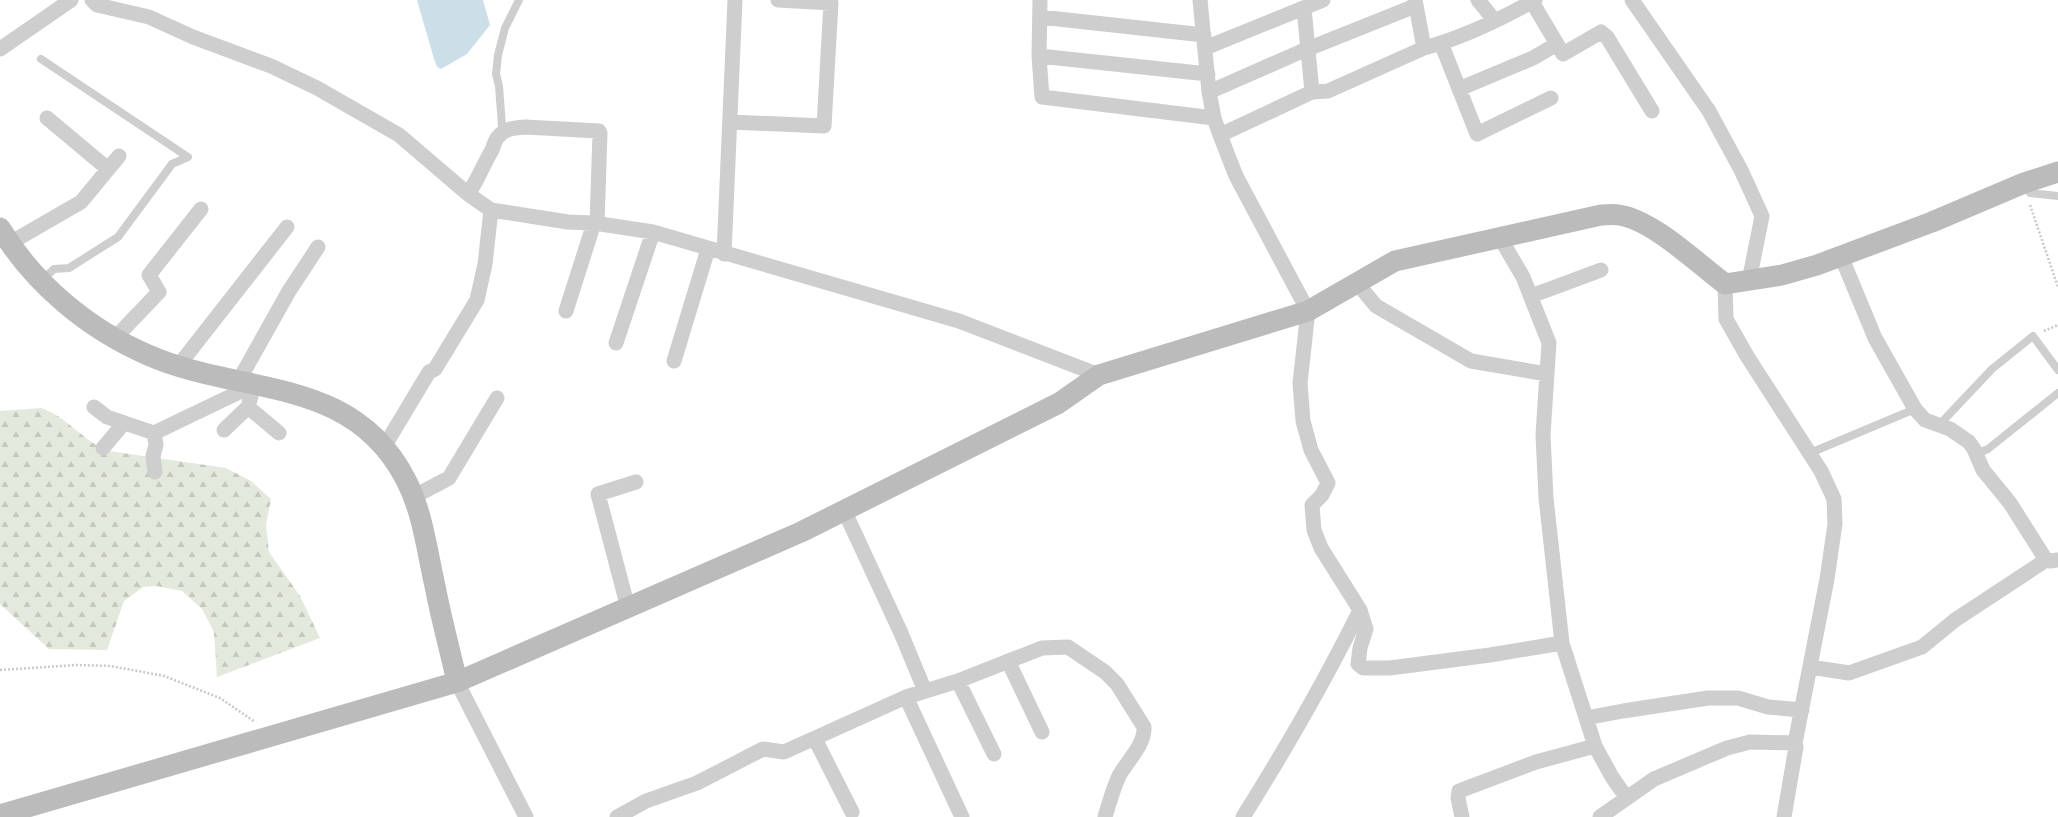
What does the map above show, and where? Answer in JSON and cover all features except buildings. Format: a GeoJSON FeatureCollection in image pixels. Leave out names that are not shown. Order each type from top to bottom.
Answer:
{"type":"FeatureCollection","features":[{"type":"Feature","properties":{"kind":"street"},"geometry":{"type":"LineString","coordinates":[[0,49],[71,0]]}},
{"type":"Feature","properties":{"kind":"street"},"geometry":{"type":"LineString","coordinates":[[92,0],[97,5],[149,17],[193,37],[271,66],[317,88],[399,135],[468,194],[491,210],[568,222],[596,223],[653,232],[724,254],[959,321],[1099,375]]}},
{"type":"Feature","properties":{"kind":"street"},"geometry":{"type":"LineString","coordinates":[[724,254],[735,0]]}},
{"type":"Feature","properties":{"kind":"street"},"geometry":{"type":"LineString","coordinates":[[730,122],[824,126],[831,2],[778,0]]}},
{"type":"Feature","properties":{"kind":"street"},"geometry":{"type":"LineString","coordinates":[[1040,0],[1039,56],[1042,97],[1214,118]]}},
{"type":"Feature","properties":{"kind":"street"},"geometry":{"type":"LineString","coordinates":[[1200,0],[1209,92],[1214,118],[1236,176],[1308,311],[1300,383],[1303,421],[1311,450],[1328,483],[1322,496],[1312,505],[1314,530],[1321,548],[1360,610],[1366,629],[1358,658],[1358,664],[1363,668],[1390,668],[1562,643]]}},
{"type":"Feature","properties":{"kind":"street"},"geometry":{"type":"LineString","coordinates":[[1040,16],[1204,42],[1304,8],[1323,0]]}},
{"type":"Feature","properties":{"kind":"street"},"geometry":{"type":"LineString","coordinates":[[1478,0],[1495,21]]}},
{"type":"Feature","properties":{"kind":"street"},"geometry":{"type":"LineString","coordinates":[[1632,0],[1709,111],[1741,170],[1762,216],[1748,281]]}},
{"type":"Feature","properties":{"kind":"street"},"geometry":{"type":"LineString","coordinates":[[1220,135],[1312,92],[1328,91],[1424,48],[1441,43],[1495,21],[1534,1],[1563,54],[1601,32],[1607,37],[1652,110]]}},
{"type":"Feature","properties":{"kind":"street"},"geometry":{"type":"LineString","coordinates":[[1209,92],[1415,3],[1424,48]]}},
{"type":"Feature","properties":{"kind":"street"},"geometry":{"type":"LineString","coordinates":[[1304,8],[1312,92]]}},
{"type":"Feature","properties":{"kind":"street"},"geometry":{"type":"LineString","coordinates":[[1441,43],[1477,134],[1551,98]]}},
{"type":"Feature","properties":{"kind":"street"},"geometry":{"type":"LineString","coordinates":[[1459,89],[1533,58],[1557,44]]}},
{"type":"Feature","properties":{"kind":"street"},"geometry":{"type":"LineString","coordinates":[[1039,56],[1208,74]]}},
{"type":"Feature","properties":{"kind":"street"},"geometry":{"type":"LineString","coordinates":[[47,118],[108,169]]}},
{"type":"Feature","properties":{"kind":"street"},"geometry":{"type":"LineString","coordinates":[[468,194],[477,181],[483,164],[498,136],[505,131],[525,127],[598,131],[600,133],[596,223],[566,311]]}},
{"type":"Feature","properties":{"kind":"street"},"geometry":{"type":"LineString","coordinates":[[119,156],[81,202],[5,236],[30,270],[82,317],[115,338],[149,356],[246,383],[281,389],[310,397],[356,421],[384,447],[406,480],[422,525],[457,682],[526,817]]}},
{"type":"Feature","properties":{"kind":"street"},"geometry":{"type":"LineString","coordinates":[[0,815],[457,682],[800,532],[1059,403],[1099,375],[1308,311],[1394,261],[1499,236],[1601,215],[1620,215],[1638,221],[1658,232],[1725,284],[1748,281],[1782,275],[1842,256],[2028,188],[2058,172]]}},
{"type":"Feature","properties":{"kind":"street"},"geometry":{"type":"LineString","coordinates":[[115,338],[159,292],[149,276],[201,209]]}},
{"type":"Feature","properties":{"kind":"street"},"geometry":{"type":"LineString","coordinates":[[384,447],[429,372],[435,369],[477,300],[485,264],[491,210]]}},
{"type":"Feature","properties":{"kind":"street"},"geometry":{"type":"LineString","coordinates":[[179,365],[288,227]]}},
{"type":"Feature","properties":{"kind":"street"},"geometry":{"type":"LineString","coordinates":[[616,343],[653,232]]}},
{"type":"Feature","properties":{"kind":"street"},"geometry":{"type":"LineString","coordinates":[[1499,236],[1523,277],[1549,343],[1543,435],[1546,498],[1562,643],[1595,746],[1612,777],[1626,797]]}},
{"type":"Feature","properties":{"kind":"street"},"geometry":{"type":"LineString","coordinates":[[279,433],[248,407],[246,383],[289,291],[318,247]]}},
{"type":"Feature","properties":{"kind":"street"},"geometry":{"type":"LineString","coordinates":[[674,361],[708,249]]}},
{"type":"Feature","properties":{"kind":"street"},"geometry":{"type":"LineString","coordinates":[[1810,667],[1849,673],[1922,647],[1955,620],[2052,560],[2010,503],[1983,470],[1976,454],[1968,442],[1950,429],[1925,420],[1916,409],[1875,338],[1842,256]]}},
{"type":"Feature","properties":{"kind":"street"},"geometry":{"type":"LineString","coordinates":[[1531,296],[1601,270]]}},
{"type":"Feature","properties":{"kind":"street"},"geometry":{"type":"LineString","coordinates":[[1357,283],[1376,306],[1471,361],[1547,374]]}},
{"type":"Feature","properties":{"kind":"street"},"geometry":{"type":"LineString","coordinates":[[1725,284],[1726,319],[1747,356],[1810,453],[1829,486],[1834,499],[1836,515],[1827,579],[1795,743],[1796,748],[1784,817]]}},
{"type":"Feature","properties":{"kind":"street"},"geometry":{"type":"LineString","coordinates":[[94,407],[107,417],[154,434],[246,383]]}},
{"type":"Feature","properties":{"kind":"street"},"geometry":{"type":"LineString","coordinates":[[413,497],[449,478],[497,398]]}},
{"type":"Feature","properties":{"kind":"street"},"geometry":{"type":"LineString","coordinates":[[224,430],[248,407]]}},
{"type":"Feature","properties":{"kind":"street"},"geometry":{"type":"LineString","coordinates":[[103,448],[124,423]]}},
{"type":"Feature","properties":{"kind":"street"},"geometry":{"type":"LineString","coordinates":[[154,434],[156,445],[153,456],[155,472]]}},
{"type":"Feature","properties":{"kind":"street"},"geometry":{"type":"LineString","coordinates":[[628,608],[598,494],[636,482]]}},
{"type":"Feature","properties":{"kind":"street"},"geometry":{"type":"LineString","coordinates":[[844,510],[901,633],[925,691]]}},
{"type":"Feature","properties":{"kind":"street"},"geometry":{"type":"LineString","coordinates":[[1243,817],[1314,698],[1360,610]]}},
{"type":"Feature","properties":{"kind":"street"},"geometry":{"type":"LineString","coordinates":[[618,817],[646,801],[697,783],[763,749],[784,752],[906,697],[958,681],[1042,648],[1068,647],[1105,672],[1117,684],[1139,719],[1144,732],[1139,745],[1120,774],[1113,790],[1105,817]]}},
{"type":"Feature","properties":{"kind":"street"},"geometry":{"type":"LineString","coordinates":[[1008,661],[1042,732]]}},
{"type":"Feature","properties":{"kind":"street"},"geometry":{"type":"LineString","coordinates":[[958,681],[994,754]]}},
{"type":"Feature","properties":{"kind":"street"},"geometry":{"type":"LineString","coordinates":[[906,697],[962,817]]}},
{"type":"Feature","properties":{"kind":"street"},"geometry":{"type":"LineString","coordinates":[[1586,718],[1708,698],[1738,698],[1768,707],[1802,710]]}},
{"type":"Feature","properties":{"kind":"street"},"geometry":{"type":"LineString","coordinates":[[815,739],[852,812]]}},
{"type":"Feature","properties":{"kind":"street"},"geometry":{"type":"LineString","coordinates":[[1600,817],[1626,797],[1654,779],[1739,744],[1795,743]]}},
{"type":"Feature","properties":{"kind":"street"},"geometry":{"type":"LineString","coordinates":[[1462,817],[1458,798],[1459,791],[1536,762],[1595,746]]}},
{"type":"Feature","properties":{"kind":"lane"},"geometry":{"type":"LineString","coordinates":[[505,131],[502,126],[499,86],[496,74],[498,55],[505,28],[519,0]]}},
{"type":"Feature","properties":{"kind":"lane"},"geometry":{"type":"LineString","coordinates":[[41,59],[188,157],[172,164],[118,237],[69,268],[54,269],[41,280]]}},
{"type":"Feature","properties":{"kind":"lane"},"geometry":{"type":"LineString","coordinates":[[2028,188],[2058,196]]}},
{"type":"Feature","properties":{"kind":"lane"},"geometry":{"type":"LineString","coordinates":[[1938,425],[1992,369],[2033,336],[2058,370]]}},
{"type":"Feature","properties":{"kind":"lane"},"geometry":{"type":"LineString","coordinates":[[1976,454],[1988,449],[2058,393]]}},
{"type":"Feature","properties":{"kind":"lane"},"geometry":{"type":"LineString","coordinates":[[1810,453],[1916,409]]}},
{"type":"Feature","properties":{"kind":"path"},"geometry":{"type":"LineString","coordinates":[[2028,188],[2027,197],[2058,287]]}},
{"type":"Feature","properties":{"kind":"path"},"geometry":{"type":"LineString","coordinates":[[0,670],[83,665],[111,666],[164,676],[220,698],[252,719],[267,738]]}},
{"type":"Feature","properties":{"kind":"green space"},"geometry":{"type":"Polygon","coordinates":[[[41,408],[59,417],[91,442],[109,451],[226,468],[251,481],[271,499],[266,525],[269,552],[300,596],[320,638],[217,677],[214,632],[202,609],[182,591],[156,586],[143,587],[124,601],[107,650],[49,649],[0,604],[0,411],[41,408]]]}},
{"type":"Feature","properties":{"kind":"shaded area"},"geometry":{"type":"Polygon","coordinates":[[[417,0],[483,0],[490,25],[467,54],[441,69],[437,67],[434,59],[417,0]]]}}]}
